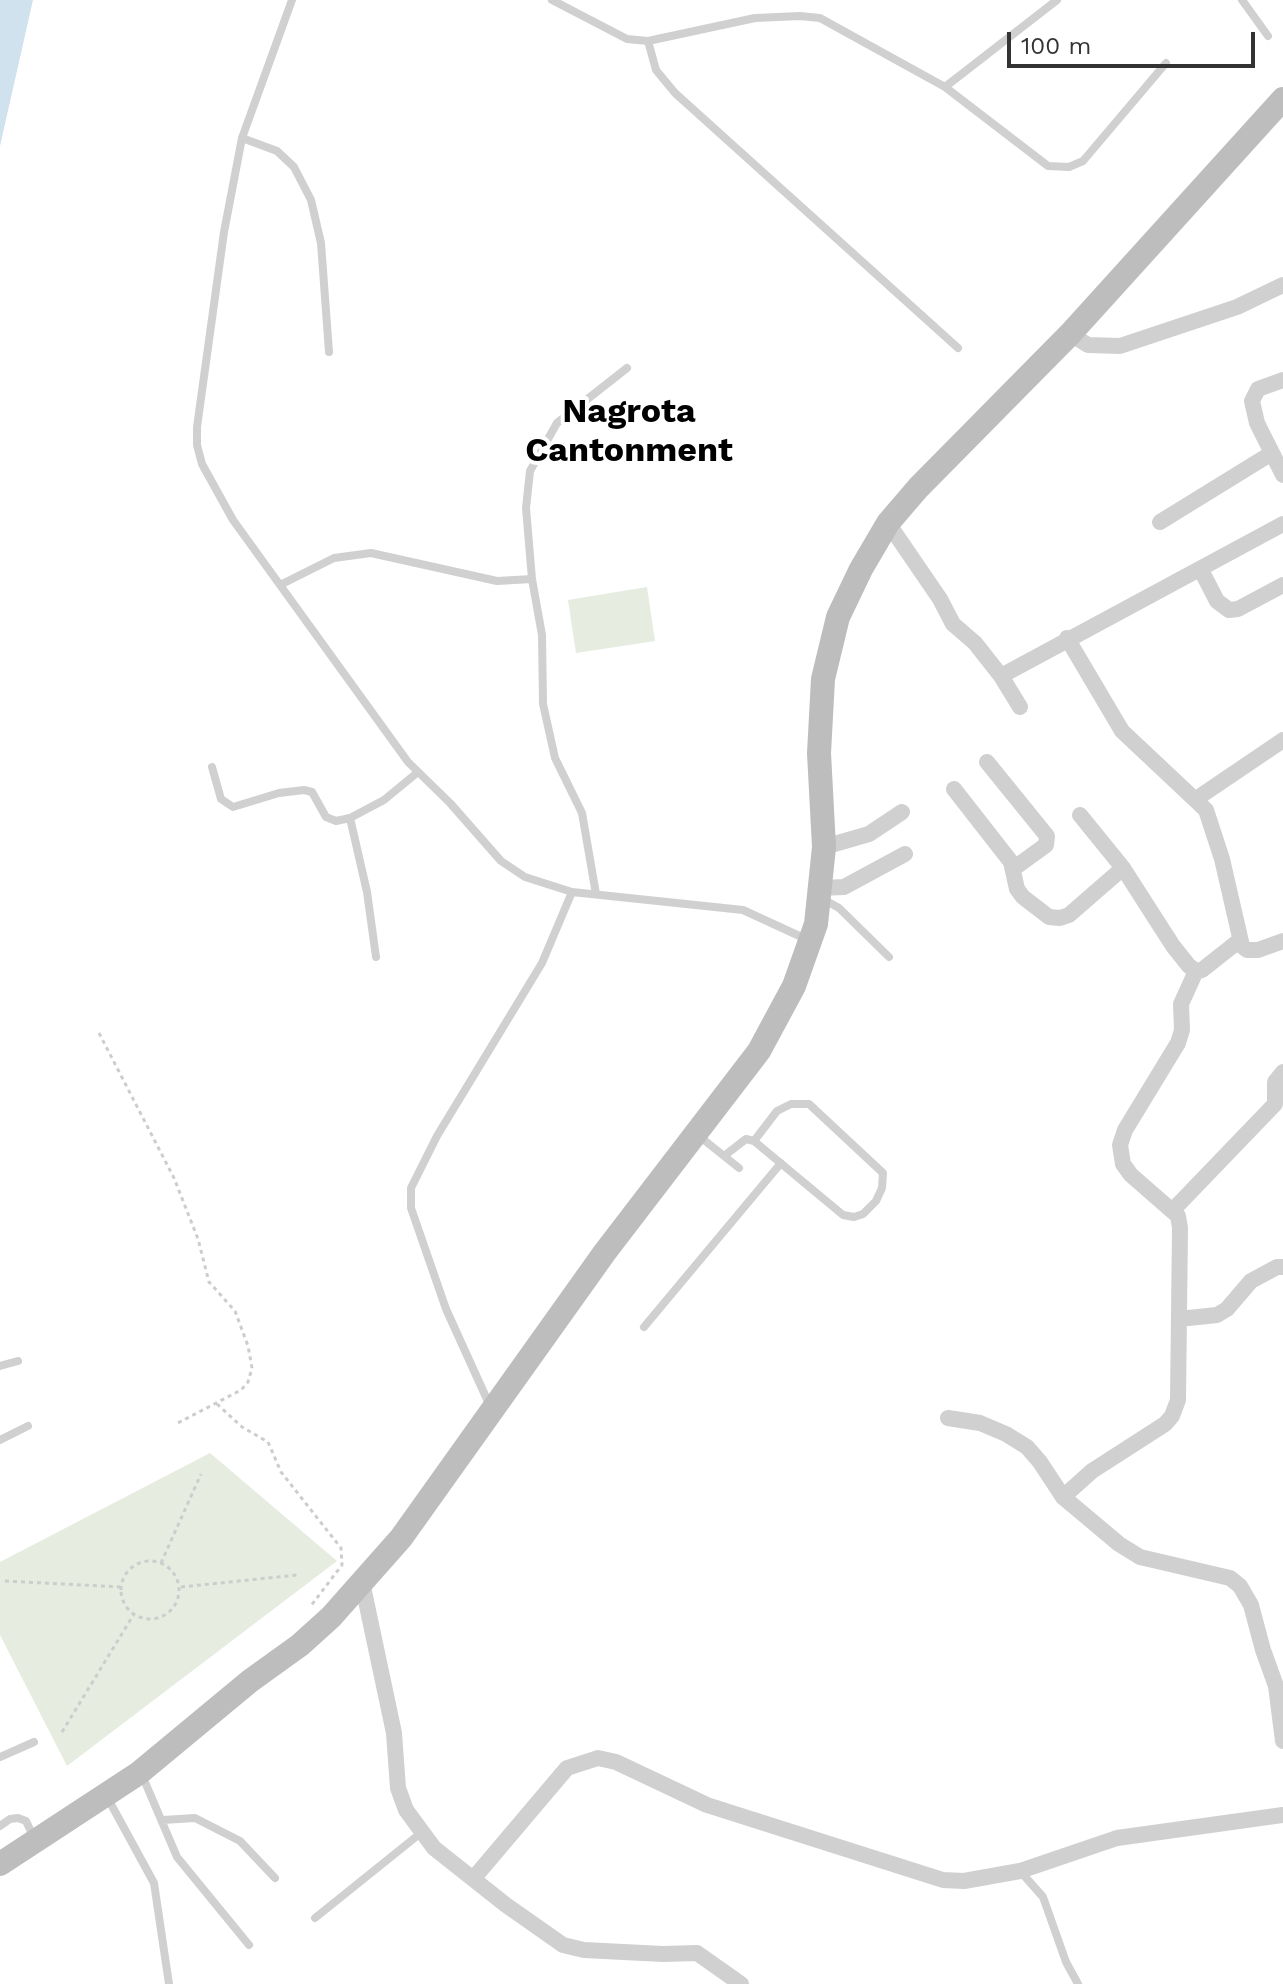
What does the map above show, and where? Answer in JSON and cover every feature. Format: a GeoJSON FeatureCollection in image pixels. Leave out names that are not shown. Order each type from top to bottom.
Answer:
{"type":"FeatureCollection","features":[{"type":"Feature","properties":{"kind":"main road"},"geometry":{"type":"LineString","coordinates":[[0,1864],[140,1772],[331,1617],[408,1528],[605,1252],[759,1051],[794,986],[816,924],[824,847],[819,753],[823,679],[838,617],[861,569],[888,523],[918,488],[1070,334],[1283,99]]}},
{"type":"Feature","properties":{"kind":"street"},"geometry":{"type":"LineString","coordinates":[[1070,334],[1088,345],[1120,346],[1237,307],[1283,285]]}},
{"type":"Feature","properties":{"kind":"street"},"geometry":{"type":"LineString","coordinates":[[1283,380],[1258,389],[1252,401],[1257,423],[1283,475]]}},
{"type":"Feature","properties":{"kind":"street"},"geometry":{"type":"LineString","coordinates":[[1160,522],[1272,453]]}},
{"type":"Feature","properties":{"kind":"street"},"geometry":{"type":"LineString","coordinates":[[888,523],[940,599],[953,624],[975,643],[1020,707]]}},
{"type":"Feature","properties":{"kind":"street"},"geometry":{"type":"LineString","coordinates":[[1001,676],[1283,524]]}},
{"type":"Feature","properties":{"kind":"street"},"geometry":{"type":"LineString","coordinates":[[1201,570],[1217,601],[1229,610],[1238,609],[1283,585]]}},
{"type":"Feature","properties":{"kind":"street"},"geometry":{"type":"LineString","coordinates":[[1067,638],[1122,731],[1206,810],[1212,823],[1242,946],[1247,950],[1258,950],[1283,941]]}},
{"type":"Feature","properties":{"kind":"street"},"geometry":{"type":"LineString","coordinates":[[1196,799],[1283,740]]}},
{"type":"Feature","properties":{"kind":"street"},"geometry":{"type":"LineString","coordinates":[[987,762],[1047,836],[1046,845],[1013,869]]}},
{"type":"Feature","properties":{"kind":"street"},"geometry":{"type":"LineString","coordinates":[[954,789],[1011,862],[1017,889],[1049,917],[1069,915],[1123,868]]}},
{"type":"Feature","properties":{"kind":"street"},"geometry":{"type":"LineString","coordinates":[[824,847],[869,834],[902,812]]}},
{"type":"Feature","properties":{"kind":"street"},"geometry":{"type":"LineString","coordinates":[[1080,815],[1123,868],[1173,946],[1196,971]]}},
{"type":"Feature","properties":{"kind":"street"},"geometry":{"type":"LineString","coordinates":[[819,893],[844,887],[905,854]]}},
{"type":"Feature","properties":{"kind":"street"},"geometry":{"type":"LineString","coordinates":[[1063,1497],[1092,1471],[1165,1424],[1178,1400],[1180,1228],[1173,1210],[1145,1189],[1123,1164],[1120,1145],[1125,1130],[1178,1043],[1182,1030],[1181,1004],[1196,971],[1208,967],[1240,940]]}},
{"type":"Feature","properties":{"kind":"street"},"geometry":{"type":"LineString","coordinates":[[1173,1210],[1280,1100],[1275,1082],[1283,1072]]}},
{"type":"Feature","properties":{"kind":"street"},"geometry":{"type":"LineString","coordinates":[[1179,1319],[1217,1315],[1227,1309],[1251,1281],[1277,1267],[1283,1267]]}},
{"type":"Feature","properties":{"kind":"street"},"geometry":{"type":"LineString","coordinates":[[948,1418],[980,1423],[1027,1447],[1063,1497],[1119,1544],[1140,1557],[1230,1578],[1240,1586],[1251,1605],[1276,1686],[1283,1741]]}},
{"type":"Feature","properties":{"kind":"street"},"geometry":{"type":"LineString","coordinates":[[362,1582],[394,1733],[398,1788],[406,1810],[434,1848],[563,1945],[584,1950],[697,1953],[741,1984]]}},
{"type":"Feature","properties":{"kind":"street"},"geometry":{"type":"LineString","coordinates":[[473,1879],[567,1768],[598,1758],[616,1762],[707,1805],[921,1875],[964,1881],[1020,1871],[1117,1838],[1283,1815]]}},
{"type":"Feature","properties":{"kind":"lane"},"geometry":{"type":"LineString","coordinates":[[292,0],[242,138],[224,232],[197,427],[197,445],[202,464],[233,520],[408,762],[450,803],[501,861],[525,877],[572,892],[743,910],[810,941]]}},
{"type":"Feature","properties":{"kind":"lane"},"geometry":{"type":"LineString","coordinates":[[552,0],[627,39],[648,41],[755,18],[820,18],[945,87],[1048,166],[1069,167],[1083,161],[1166,63]]}},
{"type":"Feature","properties":{"kind":"lane"},"geometry":{"type":"LineString","coordinates":[[945,87],[1057,0]]}},
{"type":"Feature","properties":{"kind":"lane"},"geometry":{"type":"LineString","coordinates":[[1242,0],[1268,36]]}},
{"type":"Feature","properties":{"kind":"lane"},"geometry":{"type":"LineString","coordinates":[[648,41],[656,70],[675,93],[958,348]]}},
{"type":"Feature","properties":{"kind":"lane"},"geometry":{"type":"LineString","coordinates":[[242,138],[277,151],[294,167],[311,200],[321,243],[329,352]]}},
{"type":"Feature","properties":{"kind":"lane"},"geometry":{"type":"LineString","coordinates":[[596,894],[582,813],[555,758],[543,704],[542,635],[532,579],[526,508],[530,471],[557,423],[627,368]]}},
{"type":"Feature","properties":{"kind":"lane"},"geometry":{"type":"LineString","coordinates":[[280,585],[334,558],[371,553],[497,581],[532,579]]}},
{"type":"Feature","properties":{"kind":"lane"},"geometry":{"type":"LineString","coordinates":[[212,767],[221,799],[233,807],[279,793],[304,790],[312,792],[326,817],[336,821],[350,818],[384,800],[418,772]]}},
{"type":"Feature","properties":{"kind":"lane"},"geometry":{"type":"LineString","coordinates":[[350,818],[367,892],[376,957]]}},
{"type":"Feature","properties":{"kind":"lane"},"geometry":{"type":"LineString","coordinates":[[492,1410],[446,1309],[411,1208],[411,1188],[437,1136],[542,963],[572,892]]}},
{"type":"Feature","properties":{"kind":"lane"},"geometry":{"type":"LineString","coordinates":[[819,893],[839,908],[889,957]]}},
{"type":"Feature","properties":{"kind":"lane"},"geometry":{"type":"LineString","coordinates":[[724,1156],[746,1139],[754,1141],[843,1215],[854,1217],[863,1214],[876,1201],[882,1188],[883,1173],[809,1104],[791,1104],[777,1111],[754,1141]]}},
{"type":"Feature","properties":{"kind":"lane"},"geometry":{"type":"LineString","coordinates":[[695,1133],[739,1168]]}},
{"type":"Feature","properties":{"kind":"lane"},"geometry":{"type":"LineString","coordinates":[[644,1327],[781,1163]]}},
{"type":"Feature","properties":{"kind":"lane"},"geometry":{"type":"LineString","coordinates":[[0,1366],[18,1361]]}},
{"type":"Feature","properties":{"kind":"lane"},"geometry":{"type":"LineString","coordinates":[[0,1440],[28,1426]]}},
{"type":"Feature","properties":{"kind":"lane"},"geometry":{"type":"LineString","coordinates":[[0,1757],[34,1742]]}},
{"type":"Feature","properties":{"kind":"lane"},"geometry":{"type":"LineString","coordinates":[[140,1772],[177,1857],[249,1945]]}},
{"type":"Feature","properties":{"kind":"lane"},"geometry":{"type":"LineString","coordinates":[[106,1795],[154,1883],[169,1984]]}},
{"type":"Feature","properties":{"kind":"lane"},"geometry":{"type":"LineString","coordinates":[[163,1820],[195,1818],[240,1841],[275,1878]]}},
{"type":"Feature","properties":{"kind":"lane"},"geometry":{"type":"LineString","coordinates":[[0,1826],[10,1819],[26,1821],[35,1841]]}},
{"type":"Feature","properties":{"kind":"lane"},"geometry":{"type":"LineString","coordinates":[[315,1918],[422,1832]]}},
{"type":"Feature","properties":{"kind":"lane"},"geometry":{"type":"LineString","coordinates":[[1020,1871],[1043,1897],[1066,1962],[1078,1984]]}},
{"type":"Feature","properties":{"kind":"path"},"geometry":{"type":"LineString","coordinates":[[99,1033],[174,1178],[198,1239],[209,1282],[235,1311],[248,1346],[252,1368],[248,1382],[241,1390],[176,1424]]}},
{"type":"Feature","properties":{"kind":"path"},"geometry":{"type":"LineString","coordinates":[[216,1403],[242,1427],[268,1442],[281,1472],[341,1548],[342,1565],[304,1616],[301,1626],[305,1640]]}},
{"type":"Feature","properties":{"kind":"path"},"geometry":{"type":"LineString","coordinates":[[161,1563],[201,1474]]}},
{"type":"Feature","properties":{"kind":"path"},"geometry":{"type":"LineString","coordinates":[[147,1560],[161,1563],[172,1570],[179,1587],[176,1603],[165,1615],[149,1619],[134,1614],[123,1602],[121,1587],[124,1575],[138,1563],[147,1560]]}},
{"type":"Feature","properties":{"kind":"path"},"geometry":{"type":"LineString","coordinates":[[179,1587],[297,1575]]}},
{"type":"Feature","properties":{"kind":"path"},"geometry":{"type":"LineString","coordinates":[[5,1581],[121,1587]]}},
{"type":"Feature","properties":{"kind":"path"},"geometry":{"type":"LineString","coordinates":[[62,1732],[134,1614]]}},
{"type":"Feature","properties":{"kind":"shaded area"},"geometry":{"type":"Polygon","coordinates":[[[647,587],[655,641],[576,653],[568,600],[647,587]]]}},
{"type":"Feature","properties":{"kind":"shaded area"},"geometry":{"type":"Polygon","coordinates":[[[210,1453],[337,1561],[67,1766],[0,1635],[0,1562],[210,1453]]]}},
{"type":"Feature","properties":{"kind":"water"},"geometry":{"type":"Polygon","coordinates":[[[0,0],[33,0],[0,146],[0,0]]]}},
{"type":"Feature","properties":{"kind":"district","name":"Nagrota Cantonment"},"geometry":{"type":"Point","coordinates":[629,432]}}]}
